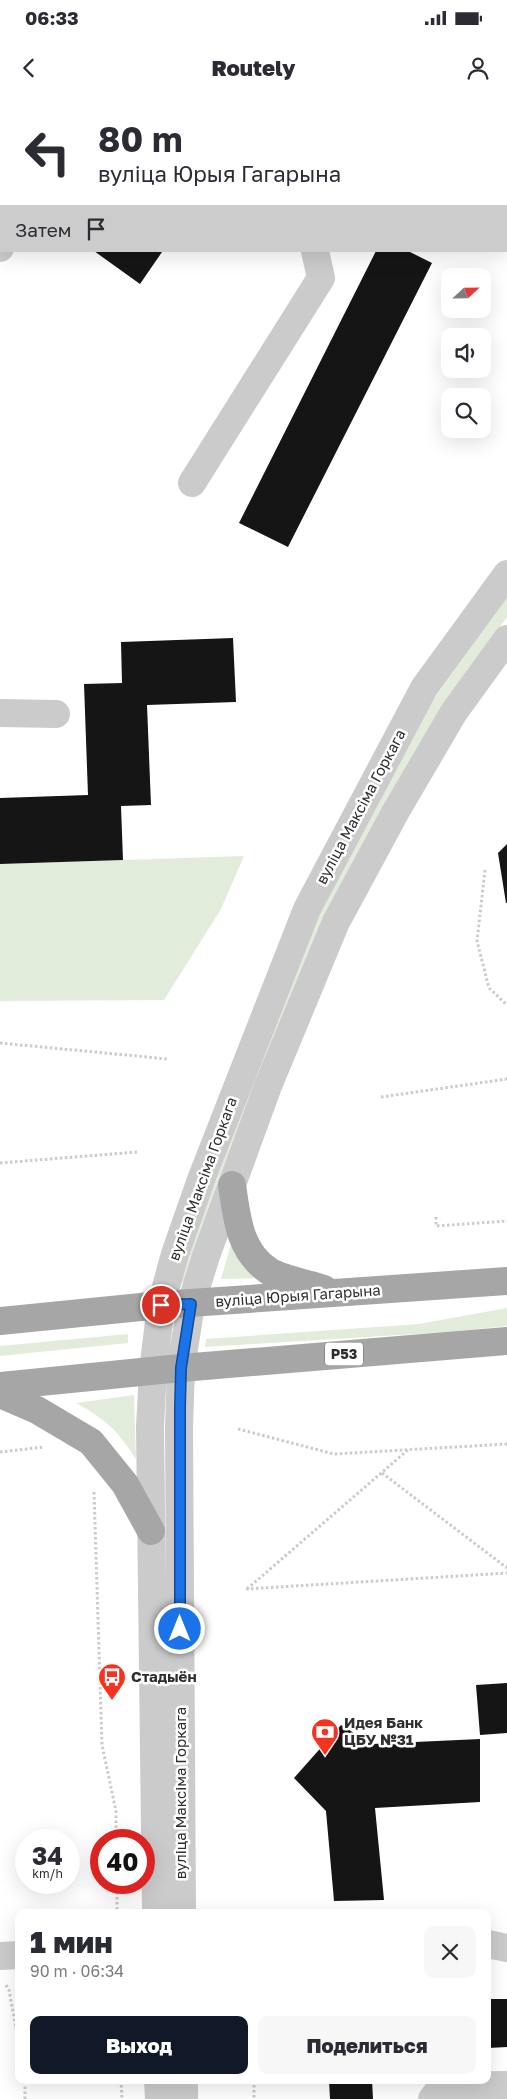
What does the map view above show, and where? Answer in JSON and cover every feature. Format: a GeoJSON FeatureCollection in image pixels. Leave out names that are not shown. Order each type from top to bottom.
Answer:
{"type":"FeatureCollection","features":[{"type":"Feature","properties":{"kind":"main road"},"geometry":{"type":"LineString","coordinates":[[232,1185],[239,1230],[250,1254],[270,1272],[335,1293]]}},
{"type":"Feature","properties":{"kind":"main road","name":"вуліца Юрыя Гагарына"},"geometry":{"type":"LineString","coordinates":[[0,1322],[161,1305],[507,1281]]}},
{"type":"Feature","properties":{"kind":"main road","name":"Р53"},"geometry":{"type":"LineString","coordinates":[[0,1386],[181,1368],[507,1340]]}},
{"type":"Feature","properties":{"kind":"main road"},"geometry":{"type":"LineString","coordinates":[[0,1394],[37,1410],[90,1442],[125,1484],[150,1532]]}},
{"type":"Feature","properties":{"kind":"street"},"geometry":{"type":"LineString","coordinates":[[192,483],[320,278],[315,252]]}},
{"type":"Feature","properties":{"kind":"street","name":"вуліца Максіма Горкага"},"geometry":{"type":"LineString","coordinates":[[156,1909],[150,1427],[153,1371],[161,1305],[175,1254],[202,1177],[307,909],[424,688],[507,574]]}},
{"type":"Feature","properties":{"kind":"street","name":"вуліца Максіма Горкага"},"geometry":{"type":"LineString","coordinates":[[182,1909],[179,1444],[181,1368],[191,1304],[268,1086],[336,922],[396,811],[454,712],[507,639]]}},
{"type":"Feature","properties":{"kind":"street"},"geometry":{"type":"LineString","coordinates":[[0,713],[56,714]]}},
{"type":"Feature","properties":{"kind":"street"},"geometry":{"type":"LineString","coordinates":[[491,1945],[507,1948]]}},
{"type":"Feature","properties":{"kind":"street"},"geometry":{"type":"LineString","coordinates":[[0,1956],[15,1956]]}},
{"type":"Feature","properties":{"kind":"street"},"geometry":{"type":"LineString","coordinates":[[158,2084],[158,2099]]}},
{"type":"Feature","properties":{"kind":"street"},"geometry":{"type":"LineString","coordinates":[[184,2084],[184,2099]]}},
{"type":"Feature","properties":{"kind":"street"},"geometry":{"type":"LineString","coordinates":[[432,2099],[442,2086],[507,2085]]}},
{"type":"Feature","properties":{"kind":"path"},"geometry":{"type":"LineString","coordinates":[[485,870],[477,941],[489,988],[507,1005]]}},
{"type":"Feature","properties":{"kind":"path"},"geometry":{"type":"LineString","coordinates":[[0,1043],[168,1059]]}},
{"type":"Feature","properties":{"kind":"path"},"geometry":{"type":"LineString","coordinates":[[381,1097],[507,1079]]}},
{"type":"Feature","properties":{"kind":"path"},"geometry":{"type":"LineString","coordinates":[[0,1163],[137,1152]]}},
{"type":"Feature","properties":{"kind":"path"},"geometry":{"type":"LineString","coordinates":[[436,1217],[436,1226],[507,1221]]}},
{"type":"Feature","properties":{"kind":"path"},"geometry":{"type":"LineString","coordinates":[[238,1429],[334,1454],[507,1444]]}},
{"type":"Feature","properties":{"kind":"path"},"geometry":{"type":"LineString","coordinates":[[0,1452],[51,1446]]}},
{"type":"Feature","properties":{"kind":"path"},"geometry":{"type":"LineString","coordinates":[[409,1450],[246,1589],[507,1573]]}},
{"type":"Feature","properties":{"kind":"path"},"geometry":{"type":"LineString","coordinates":[[382,1473],[507,1568]]}},
{"type":"Feature","properties":{"kind":"path"},"geometry":{"type":"LineString","coordinates":[[93,1483],[102,1745],[116,1811],[116,1829]]}},
{"type":"Feature","properties":{"kind":"path"},"geometry":{"type":"LineString","coordinates":[[117,1894],[117,1909]]}},
{"type":"Feature","properties":{"kind":"path"},"geometry":{"type":"LineString","coordinates":[[5,1983],[9,1990],[15,2022]]}},
{"type":"Feature","properties":{"kind":"path"},"geometry":{"type":"LineString","coordinates":[[25,2084],[25,2099]]}},
{"type":"Feature","properties":{"kind":"path"},"geometry":{"type":"LineString","coordinates":[[121,2084],[122,2099]]}},
{"type":"Feature","properties":{"kind":"path"},"geometry":{"type":"LineString","coordinates":[[254,2084],[254,2099]]}},
{"type":"Feature","properties":{"kind":"green space"},"geometry":{"type":"Polygon","coordinates":[[[507,597],[507,617],[444,706],[185,1283],[177,1282],[321,903],[434,699],[507,597]]]}},
{"type":"Feature","properties":{"kind":"green space"},"geometry":{"type":"Polygon","coordinates":[[[244,856],[221,909],[164,1000],[0,1001],[0,864],[244,856]]]}},
{"type":"Feature","properties":{"kind":"green space"},"geometry":{"type":"Polygon","coordinates":[[[233,1237],[266,1278],[221,1279],[233,1237]]]}},
{"type":"Feature","properties":{"kind":"green space"},"geometry":{"type":"Polygon","coordinates":[[[507,1308],[507,1326],[448,1332],[205,1347],[206,1339],[419,1324],[507,1308]]]}},
{"type":"Feature","properties":{"kind":"green space"},"geometry":{"type":"Polygon","coordinates":[[[128,1334],[128,1343],[0,1356],[0,1346],[128,1334]]]}},
{"type":"Feature","properties":{"kind":"green space"},"geometry":{"type":"Polygon","coordinates":[[[134,1395],[136,1459],[123,1440],[110,1426],[76,1403],[134,1395]]]}},
{"type":"Feature","properties":{"kind":"building"},"geometry":{"type":"Polygon","coordinates":[[[95,252],[162,252],[140,284],[95,252]]]}},
{"type":"Feature","properties":{"kind":"building"},"geometry":{"type":"Polygon","coordinates":[[[375,252],[410,252],[432,263],[288,547],[239,523],[375,252]]]}},
{"type":"Feature","properties":{"kind":"building"},"geometry":{"type":"Polygon","coordinates":[[[233,638],[236,702],[147,705],[151,805],[121,806],[123,860],[0,864],[0,798],[88,795],[84,684],[122,683],[121,642],[233,638]]]}},
{"type":"Feature","properties":{"kind":"building"},"geometry":{"type":"Polygon","coordinates":[[[507,844],[507,903],[506,903],[498,853],[507,844]]]}},
{"type":"Feature","properties":{"kind":"building"},"geometry":{"type":"Polygon","coordinates":[[[507,1683],[507,1733],[480,1735],[476,1685],[507,1683]]]}},
{"type":"Feature","properties":{"kind":"building"},"geometry":{"type":"Polygon","coordinates":[[[341,1725],[372,1744],[480,1739],[480,1802],[375,1808],[384,1900],[334,1901],[326,1811],[294,1778],[341,1725]]]}},
{"type":"Feature","properties":{"kind":"building"},"geometry":{"type":"Polygon","coordinates":[[[491,1999],[507,1999],[507,2047],[491,2048],[491,1999]]]}},
{"type":"Feature","properties":{"kind":"building"},"geometry":{"type":"Polygon","coordinates":[[[329,2084],[372,2084],[373,2099],[330,2099],[329,2084]]]}},
{"type":"Feature","properties":{"kind":"place","name":"Стадыён"},"geometry":{"type":"Point","coordinates":[112,1701]}},
{"type":"Feature","properties":{"kind":"place","name":"Идея Банк ЦБУ №31"},"geometry":{"type":"Point","coordinates":[325,1756]}},
{"type":"Feature","properties":{"kind":"route"},"geometry":{"type":"LineString","coordinates":[[161,1305],[191,1304],[181,1368],[179,1444],[180,1629]]}}]}
